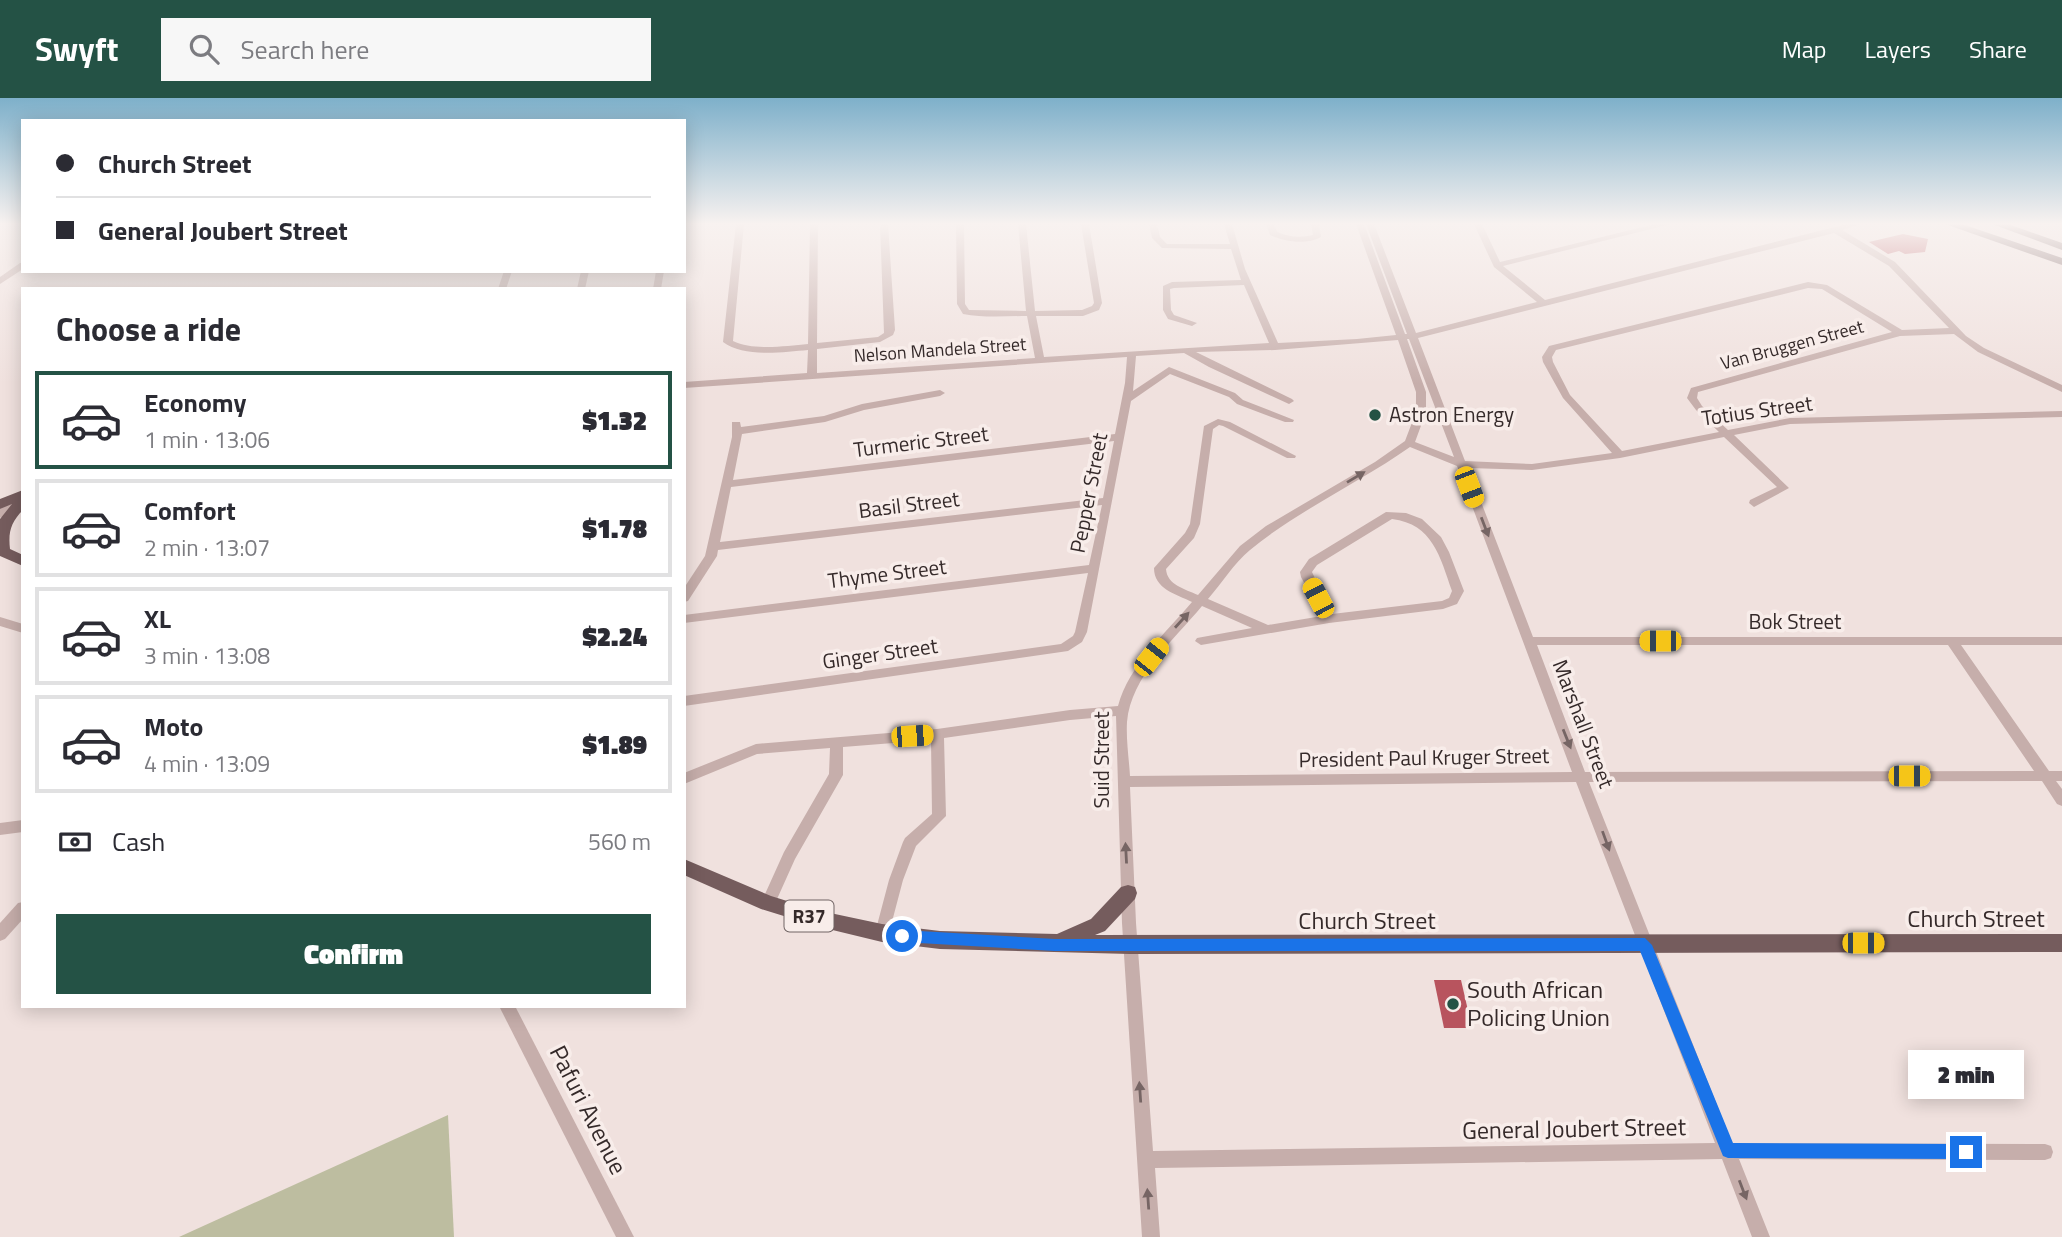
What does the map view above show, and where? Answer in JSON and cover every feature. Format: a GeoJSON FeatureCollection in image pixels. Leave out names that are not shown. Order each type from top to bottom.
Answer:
{"type":"FeatureCollection","features":[{"type":"Feature","properties":{"kind":"main road"},"geometry":{"type":"LineString","coordinates":[[0,509],[21,496]]}},
{"type":"Feature","properties":{"kind":"main road"},"geometry":{"type":"LineString","coordinates":[[21,504],[3,523],[1,535],[1,550],[21,560]]}},
{"type":"Feature","properties":{"kind":"main road","name":"Church Street"},"geometry":{"type":"LineString","coordinates":[[686,868],[768,903],[816,918],[882,933],[940,940],[1055,945],[2062,943]]}},
{"type":"Feature","properties":{"kind":"main road"},"geometry":{"type":"LineString","coordinates":[[1055,945],[1098,925],[1128,893]]}},
{"type":"Feature","properties":{"kind":"street"},"geometry":{"type":"LineString","coordinates":[[736,277],[730,345],[747,350],[880,339],[888,335],[887,277]]}},
{"type":"Feature","properties":{"kind":"street"},"geometry":{"type":"LineString","coordinates":[[812,376],[814,277]]}},
{"type":"Feature","properties":{"kind":"street"},"geometry":{"type":"LineString","coordinates":[[962,277],[963,310],[981,314],[1083,313],[1096,308],[1098,303],[1094,277]]}},
{"type":"Feature","properties":{"kind":"street"},"geometry":{"type":"LineString","coordinates":[[1027,277],[1040,360]]}},
{"type":"Feature","properties":{"kind":"street"},"geometry":{"type":"LineString","coordinates":[[1245,277],[1274,344]]}},
{"type":"Feature","properties":{"kind":"street","name":"Marshall Street"},"geometry":{"type":"LineString","coordinates":[[1382,277],[1461,464],[1645,945],[1761,1237]]}},
{"type":"Feature","properties":{"kind":"street","name":"Marshall Street"},"geometry":{"type":"LineString","coordinates":[[1387,277],[1405,334]]}},
{"type":"Feature","properties":{"kind":"street"},"geometry":{"type":"LineString","coordinates":[[1513,277],[1543,303]]}},
{"type":"Feature","properties":{"kind":"street","name":"Nelson Mandela Street"},"geometry":{"type":"LineString","coordinates":[[686,385],[1426,332],[1646,277]]}},
{"type":"Feature","properties":{"kind":"street"},"geometry":{"type":"LineString","coordinates":[[1906,277],[1955,331],[1981,350],[2062,389]]}},
{"type":"Feature","properties":{"kind":"street"},"geometry":{"type":"LineString","coordinates":[[1192,323],[1171,317],[1167,310],[1166,288],[1172,285],[1247,282]]}},
{"type":"Feature","properties":{"kind":"street"},"geometry":{"type":"LineString","coordinates":[[1620,455],[1566,396],[1548,362],[1547,357],[1552,348],[1808,285],[1824,287],[1900,333]]}},
{"type":"Feature","properties":{"kind":"street","name":"Van Bruggen Street"},"geometry":{"type":"LineString","coordinates":[[1725,432],[1695,404],[1693,394],[1698,387],[1900,333],[1955,331]]}},
{"type":"Feature","properties":{"kind":"street"},"geometry":{"type":"LineString","coordinates":[[1405,334],[1420,392],[1421,412],[1409,443]]}},
{"type":"Feature","properties":{"kind":"street"},"geometry":{"type":"LineString","coordinates":[[1186,349],[1212,365],[1289,401]]}},
{"type":"Feature","properties":{"kind":"street","name":"Pepper Street"},"geometry":{"type":"LineString","coordinates":[[1078,639],[1108,501],[1130,383],[1132,353]]}},
{"type":"Feature","properties":{"kind":"street"},"geometry":{"type":"LineString","coordinates":[[1127,400],[1169,370],[1231,395],[1240,402],[1289,420]]}},
{"type":"Feature","properties":{"kind":"street"},"geometry":{"type":"LineString","coordinates":[[686,595],[707,564],[713,547],[737,428],[825,419],[862,407],[940,393]]}},
{"type":"Feature","properties":{"kind":"street","name":"Totius Street"},"geometry":{"type":"LineString","coordinates":[[1409,443],[1461,464],[1532,467],[1620,455],[1790,421],[2062,414]]}},
{"type":"Feature","properties":{"kind":"street"},"geometry":{"type":"LineString","coordinates":[[1265,629],[1168,586],[1160,575],[1160,568],[1190,535],[1195,524],[1208,428],[1218,422],[1226,424],[1290,456]]}},
{"type":"Feature","properties":{"kind":"street"},"geometry":{"type":"LineString","coordinates":[[1725,432],[1784,488],[1754,503]]}},
{"type":"Feature","properties":{"kind":"street","name":"Turmeric Street"},"geometry":{"type":"LineString","coordinates":[[726,484],[1119,437]]}},
{"type":"Feature","properties":{"kind":"street","name":"Suid Street"},"geometry":{"type":"LineString","coordinates":[[1151,1237],[1130,945],[1123,782],[1123,711],[1140,671],[1244,549],[1270,529],[1409,443]]}},
{"type":"Feature","properties":{"kind":"street","name":"Basil Street"},"geometry":{"type":"LineString","coordinates":[[713,547],[1108,501]]}},
{"type":"Feature","properties":{"kind":"street"},"geometry":{"type":"LineString","coordinates":[[0,509],[21,503]]}},
{"type":"Feature","properties":{"kind":"street"},"geometry":{"type":"LineString","coordinates":[[1200,641],[1329,619],[1443,605],[1453,601],[1458,591],[1437,537],[1413,520],[1390,515],[1313,562],[1306,572],[1307,577],[1329,619]]}},
{"type":"Feature","properties":{"kind":"street","name":"Thyme Street"},"geometry":{"type":"LineString","coordinates":[[686,619],[1094,568]]}},
{"type":"Feature","properties":{"kind":"street"},"geometry":{"type":"LineString","coordinates":[[0,621],[21,628]]}},
{"type":"Feature","properties":{"kind":"street","name":"Ginger Street"},"geometry":{"type":"LineString","coordinates":[[686,701],[1064,648],[1078,639]]}},
{"type":"Feature","properties":{"kind":"street","name":"Bok Street"},"geometry":{"type":"LineString","coordinates":[[1528,641],[2062,641]]}},
{"type":"Feature","properties":{"kind":"street"},"geometry":{"type":"LineString","coordinates":[[1951,641],[2062,800]]}},
{"type":"Feature","properties":{"kind":"street"},"geometry":{"type":"LineString","coordinates":[[686,778],[756,749],[937,734],[1070,715],[1123,711]]}},
{"type":"Feature","properties":{"kind":"street"},"geometry":{"type":"LineString","coordinates":[[882,933],[896,880],[910,842],[939,816],[937,734]]}},
{"type":"Feature","properties":{"kind":"street"},"geometry":{"type":"LineString","coordinates":[[768,903],[789,856],[836,775],[837,743]]}},
{"type":"Feature","properties":{"kind":"street","name":"President Paul Kruger Street"},"geometry":{"type":"LineString","coordinates":[[1123,782],[2062,776]]}},
{"type":"Feature","properties":{"kind":"street"},"geometry":{"type":"LineString","coordinates":[[0,829],[21,825]]}},
{"type":"Feature","properties":{"kind":"street"},"geometry":{"type":"LineString","coordinates":[[0,934],[21,910]]}},
{"type":"Feature","properties":{"kind":"street","name":"Pafuri Avenue"},"geometry":{"type":"LineString","coordinates":[[508,1008],[625,1237]]}},
{"type":"Feature","properties":{"kind":"street","name":"General Joubert Street"},"geometry":{"type":"LineString","coordinates":[[1146,1160],[1728,1151],[2045,1152]]}},
{"type":"Feature","properties":{"kind":"green space"},"geometry":{"type":"Polygon","coordinates":[[[448,1115],[454,1237],[179,1237],[448,1115]]]}},
{"type":"Feature","properties":{"kind":"building","name":"South African Policing Union"},"geometry":{"type":"Polygon","coordinates":[[[1434,980],[1461,980],[1472,1028],[1444,1028],[1434,980]]]}},
{"type":"Feature","properties":{"kind":"place","name":"Astron Energy"},"geometry":{"type":"Point","coordinates":[1375,415]}},
{"type":"Feature","properties":{"kind":"place","name":"South African Policing Union"},"geometry":{"type":"Point","coordinates":[1453,1004]}},
{"type":"Feature","properties":{"kind":"route"},"geometry":{"type":"LineString","coordinates":[[902,936],[1055,945],[1645,945],[1728,1151],[1966,1152]]}}]}
